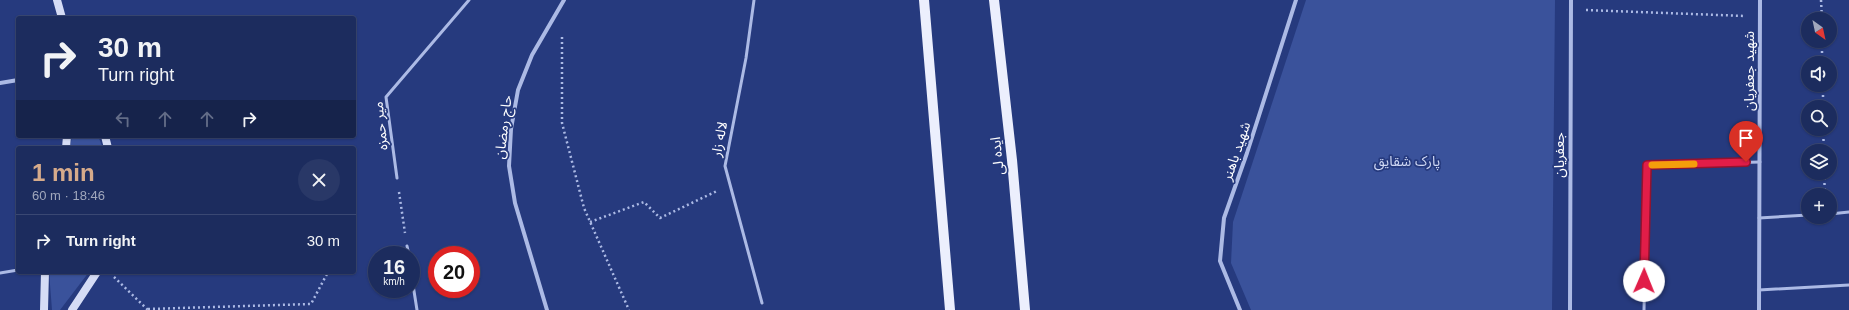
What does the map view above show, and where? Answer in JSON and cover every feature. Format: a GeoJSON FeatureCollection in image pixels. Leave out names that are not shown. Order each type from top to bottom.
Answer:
{"type":"FeatureCollection","features":[{"type":"Feature","properties":{"kind":"main road"},"geometry":{"type":"LineString","coordinates":[[57,0],[61,16]]}},
{"type":"Feature","properties":{"kind":"main road"},"geometry":{"type":"LineString","coordinates":[[924,0],[950,310]]}},
{"type":"Feature","properties":{"kind":"main road","name":"ایده لى"},"geometry":{"type":"LineString","coordinates":[[994,0],[1012,160],[1026,310]]}},
{"type":"Feature","properties":{"kind":"main road"},"geometry":{"type":"LineString","coordinates":[[44,310],[45,274]]}},
{"type":"Feature","properties":{"kind":"main road"},"geometry":{"type":"LineString","coordinates":[[72,310],[96,274]]}},
{"type":"Feature","properties":{"kind":"street","name":"حاج رمضان"},"geometry":{"type":"LineString","coordinates":[[547,310],[515,203],[509,166],[511,129],[521,83],[532,55],[564,0]]}},
{"type":"Feature","properties":{"kind":"street","name":"شهید باهنر"},"geometry":{"type":"LineString","coordinates":[[1240,310],[1220,261],[1224,218],[1247,154],[1296,0]]}},
{"type":"Feature","properties":{"kind":"street","name":"جعفریان"},"geometry":{"type":"LineString","coordinates":[[1570,310],[1571,0]]}},
{"type":"Feature","properties":{"kind":"street","name":"شهید جعفریان"},"geometry":{"type":"LineString","coordinates":[[1759,310],[1760,0]]}},
{"type":"Feature","properties":{"kind":"street"},"geometry":{"type":"LineString","coordinates":[[0,83],[16,80]]}},
{"type":"Feature","properties":{"kind":"lane","name":"میر حمزه"},"geometry":{"type":"LineString","coordinates":[[397,178],[386,97],[469,0]]}},
{"type":"Feature","properties":{"kind":"lane","name":"لاله زار"},"geometry":{"type":"LineString","coordinates":[[754,0],[746,58],[724,166],[762,303]]}},
{"type":"Feature","properties":{"kind":"lane"},"geometry":{"type":"LineString","coordinates":[[1644,310],[1647,165],[1760,162]]}},
{"type":"Feature","properties":{"kind":"lane"},"geometry":{"type":"LineString","coordinates":[[1837,213],[1849,212]]}},
{"type":"Feature","properties":{"kind":"lane"},"geometry":{"type":"LineString","coordinates":[[1759,218],[1801,215]]}},
{"type":"Feature","properties":{"kind":"lane"},"geometry":{"type":"LineString","coordinates":[[0,273],[16,270]]}},
{"type":"Feature","properties":{"kind":"lane"},"geometry":{"type":"LineString","coordinates":[[1759,290],[1849,285]]}},
{"type":"Feature","properties":{"kind":"lane"},"geometry":{"type":"LineString","coordinates":[[414,298],[416,310]]}},
{"type":"Feature","properties":{"kind":"path"},"geometry":{"type":"LineString","coordinates":[[1821,0],[1822,12]]}},
{"type":"Feature","properties":{"kind":"path"},"geometry":{"type":"LineString","coordinates":[[561,6],[562,123],[584,208],[629,310]]}},
{"type":"Feature","properties":{"kind":"path"},"geometry":{"type":"LineString","coordinates":[[1571,10],[1760,16]]}},
{"type":"Feature","properties":{"kind":"path"},"geometry":{"type":"LineString","coordinates":[[397,178],[407,246]]}},
{"type":"Feature","properties":{"kind":"path"},"geometry":{"type":"LineString","coordinates":[[590,222],[644,202],[660,218],[730,185]]}},
{"type":"Feature","properties":{"kind":"path"},"geometry":{"type":"LineString","coordinates":[[110,274],[148,310],[271,308],[311,304],[327,274]]}},
{"type":"Feature","properties":{"kind":"green space","name":"پارک شقایق"},"geometry":{"type":"Polygon","coordinates":[[[1306,0],[1555,0],[1552,310],[1251,310],[1231,263],[1233,222],[1306,0]]]}},
{"type":"Feature","properties":{"kind":"green space"},"geometry":{"type":"Polygon","coordinates":[[[72,138],[99,138],[102,146],[70,146],[72,138]]]}},
{"type":"Feature","properties":{"kind":"green space"},"geometry":{"type":"Polygon","coordinates":[[[49,274],[87,274],[60,310],[52,310],[49,274]]]}},
{"type":"Feature","properties":{"kind":"slow traffic"},"geometry":{"type":"LineString","coordinates":[[1652,165],[1694,164]]}},
{"type":"Feature","properties":{"kind":"route"},"geometry":{"type":"LineString","coordinates":[[1644,281],[1647,165],[1746,162]]}}]}
